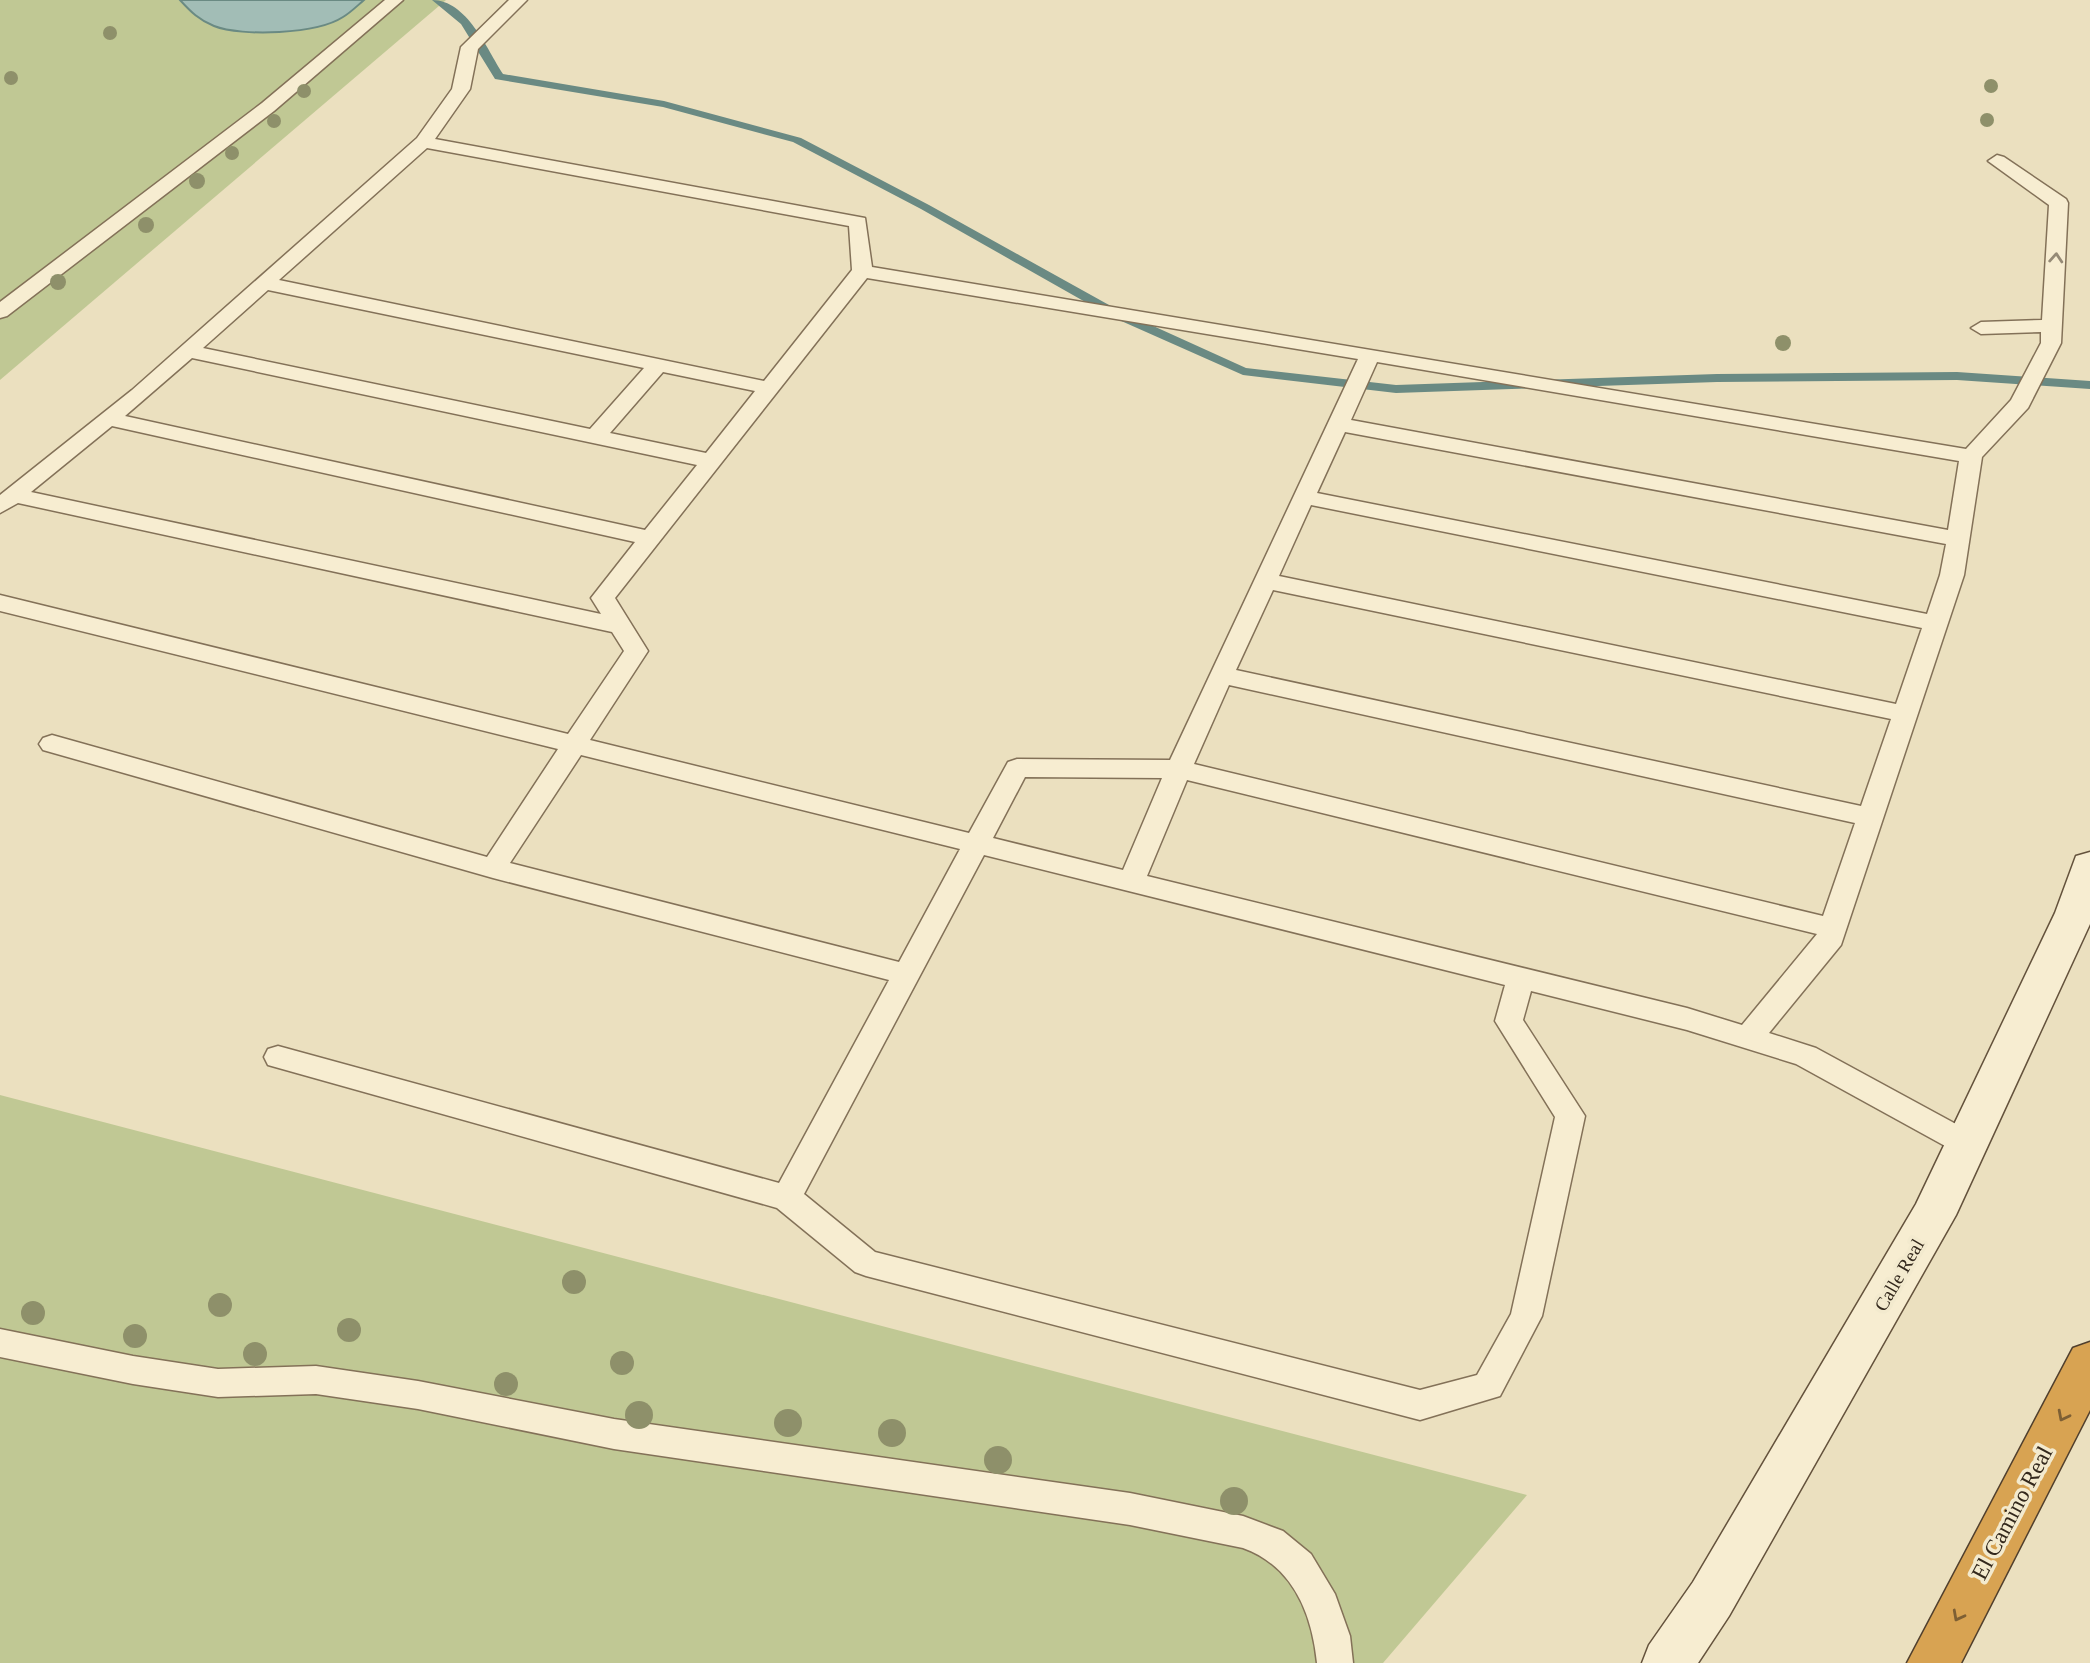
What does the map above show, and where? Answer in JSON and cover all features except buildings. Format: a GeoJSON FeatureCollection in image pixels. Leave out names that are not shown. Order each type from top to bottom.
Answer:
{"type":"FeatureCollection","features":[{"type":"Feature","properties":{"kind":"highway","name":"El Camino Real"},"geometry":{"type":"LineString","coordinates":[[1933,1663],[2090,1363]]}},
{"type":"Feature","properties":{"kind":"street","name":"Calle Real"},"geometry":{"type":"LineString","coordinates":[[1668,1663],[1711,1599],[1933,1215],[2075,914],[2090,866]]}},
{"type":"Feature","properties":{"kind":"lane"},"geometry":{"type":"LineString","coordinates":[[0,312],[268,107],[395,0]]}},
{"type":"Feature","properties":{"kind":"lane"},"geometry":{"type":"LineString","coordinates":[[7,501],[188,351],[423,142],[461,89],[470,47],[519,0]]}},
{"type":"Feature","properties":{"kind":"lane"},"geometry":{"type":"LineString","coordinates":[[423,142],[859,222],[862,271],[603,598],[636,651],[577,745],[493,868]]}},
{"type":"Feature","properties":{"kind":"lane"},"geometry":{"type":"LineString","coordinates":[[1749,1038],[1827,945],[1952,575],[1971,456],[2020,403],[2051,342],[2059,202],[1997,161]]}},
{"type":"Feature","properties":{"kind":"lane"},"geometry":{"type":"LineString","coordinates":[[862,271],[1971,456]]}},
{"type":"Feature","properties":{"kind":"lane"},"geometry":{"type":"LineString","coordinates":[[264,284],[769,388]]}},
{"type":"Feature","properties":{"kind":"lane"},"geometry":{"type":"LineString","coordinates":[[1981,328],[2052,326]]}},
{"type":"Feature","properties":{"kind":"lane"},"geometry":{"type":"LineString","coordinates":[[188,351],[711,461]]}},
{"type":"Feature","properties":{"kind":"lane"},"geometry":{"type":"LineString","coordinates":[[1131,882],[1179,769],[1370,355]]}},
{"type":"Feature","properties":{"kind":"lane"},"geometry":{"type":"LineString","coordinates":[[595,437],[657,365]]}},
{"type":"Feature","properties":{"kind":"lane"},"geometry":{"type":"LineString","coordinates":[[108,419],[650,538]]}},
{"type":"Feature","properties":{"kind":"lane"},"geometry":{"type":"LineString","coordinates":[[1339,425],[1957,539]]}},
{"type":"Feature","properties":{"kind":"lane"},"geometry":{"type":"LineString","coordinates":[[1304,498],[1936,623]]}},
{"type":"Feature","properties":{"kind":"lane"},"geometry":{"type":"LineString","coordinates":[[7,501],[620,626]]}},
{"type":"Feature","properties":{"kind":"lane"},"geometry":{"type":"LineString","coordinates":[[1265,581],[1905,714]]}},
{"type":"Feature","properties":{"kind":"lane"},"geometry":{"type":"LineString","coordinates":[[0,603],[1521,978],[1749,1038],[1805,1056],[1967,1144]]}},
{"type":"Feature","properties":{"kind":"lane"},"geometry":{"type":"LineString","coordinates":[[1222,675],[1870,817]]}},
{"type":"Feature","properties":{"kind":"lane"},"geometry":{"type":"LineString","coordinates":[[52,744],[493,868],[907,974]]}},
{"type":"Feature","properties":{"kind":"lane"},"geometry":{"type":"LineString","coordinates":[[787,1198],[1017,768],[1179,769],[1832,928]]}},
{"type":"Feature","properties":{"kind":"lane"},"geometry":{"type":"LineString","coordinates":[[278,1057],[787,1198],[866,1263],[1420,1405],[1488,1386],[1526,1316],[1570,1116],[1509,1021],[1521,978]]}},
{"type":"Feature","properties":{"kind":"lane"},"geometry":{"type":"LineString","coordinates":[[0,1343],[133,1370],[218,1382],[316,1380],[418,1395],[614,1433],[1130,1509],[1243,1532],[1271,1542],[1299,1565],[1317,1594],[1332,1636],[1335,1663]]}},
{"type":"Feature","properties":{"kind":"green space"},"geometry":{"type":"Polygon","coordinates":[[[0,0],[446,0],[0,380],[0,0]]]}},
{"type":"Feature","properties":{"kind":"green space"},"geometry":{"type":"Polygon","coordinates":[[[0,1095],[1527,1495],[1383,1663],[0,1663],[0,1095]]]}},
{"type":"Feature","properties":{"kind":"water"},"geometry":{"type":"Polygon","coordinates":[[[180,0],[364,0],[346,15],[316,27],[279,32],[242,32],[204,21],[180,0]]]}},
{"type":"Feature","properties":{"kind":"waterway"},"geometry":{"type":"LineString","coordinates":[[437,0],[465,22],[499,77],[664,104],[797,140],[925,207],[1114,313],[1243,371],[1396,389],[1717,378],[1957,376],[2090,385]]}}]}
